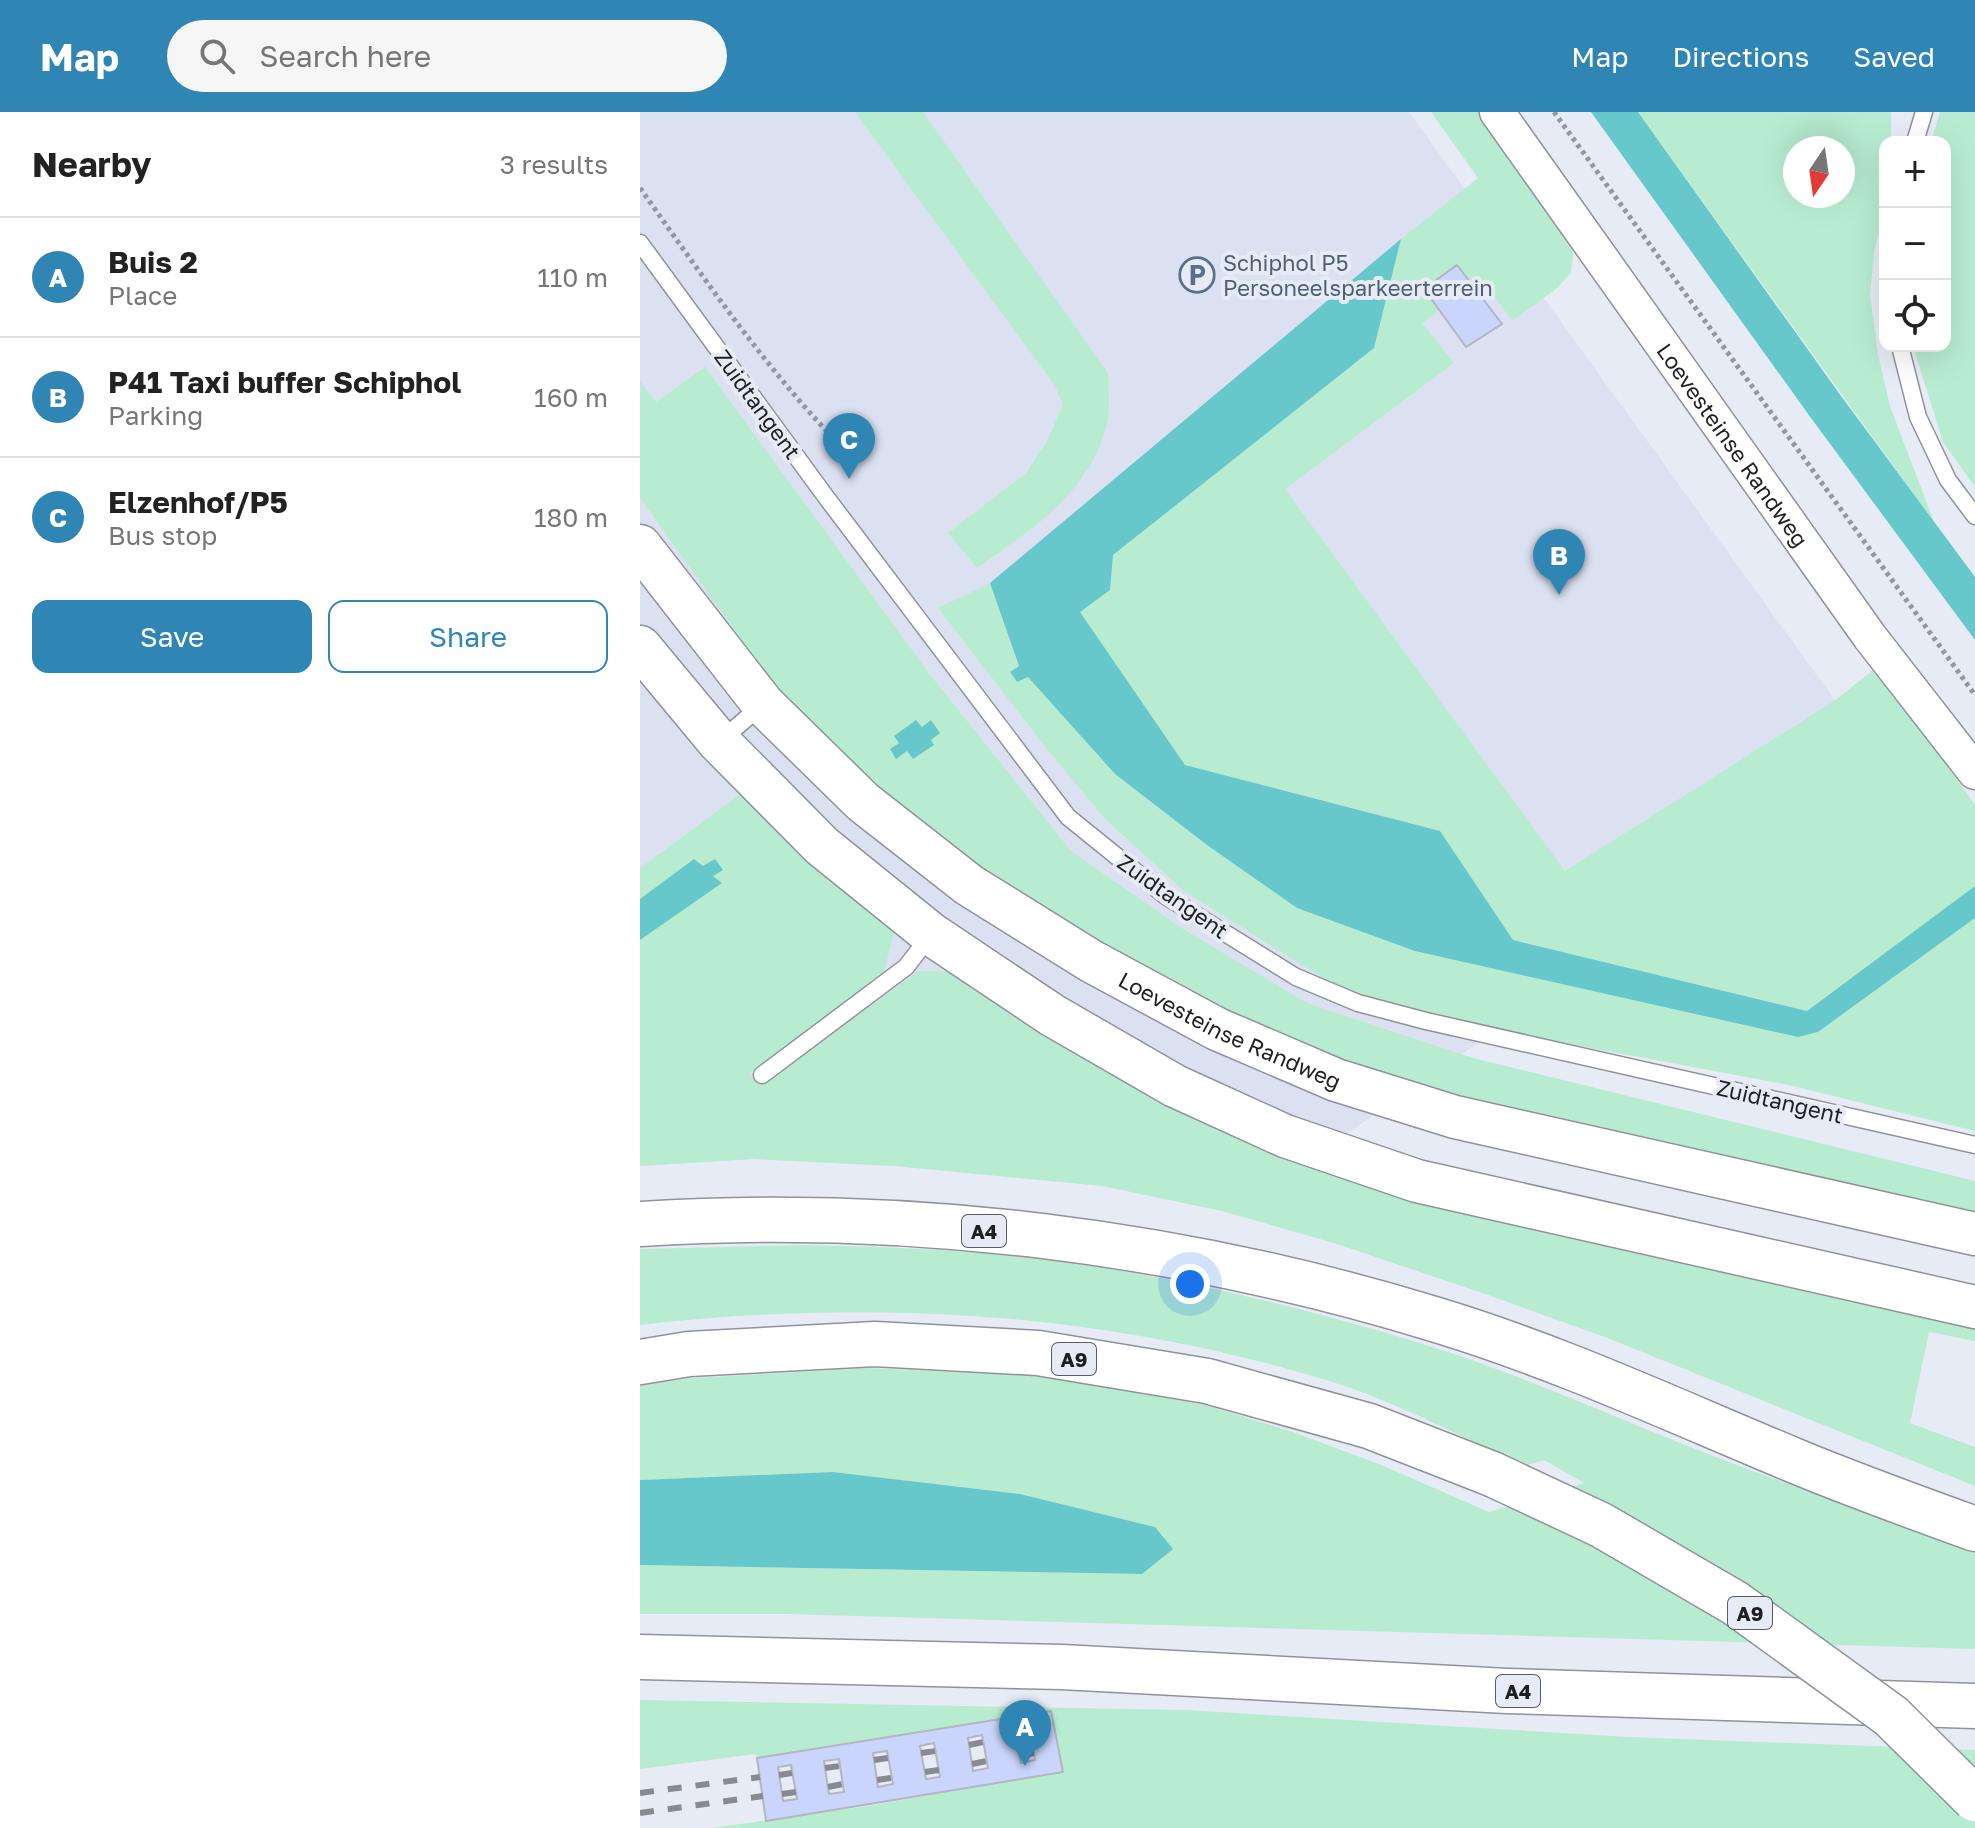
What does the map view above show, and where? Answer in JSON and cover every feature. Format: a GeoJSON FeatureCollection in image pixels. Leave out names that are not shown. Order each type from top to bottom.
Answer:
{"type":"FeatureCollection","features":[{"type":"Feature","properties":{"kind":"highway","name":"A4"},"geometry":{"type":"LineString","coordinates":[[640,1224],[760,1220],[908,1224],[1052,1237],[1256,1272],[1438,1320],[1483,1336],[1587,1374],[1798,1462],[1975,1529]]}},
{"type":"Feature","properties":{"kind":"highway","name":"A9"},"geometry":{"type":"LineString","coordinates":[[640,1362],[689,1354],[875,1344],[1038,1353],[1207,1381],[1369,1426],[1492,1474],[1601,1525],[1735,1603],[1891,1716],[1975,1799]]}},
{"type":"Feature","properties":{"kind":"highway","name":"A4"},"geometry":{"type":"LineString","coordinates":[[640,1657],[1062,1667],[1507,1691],[1975,1706]]}},
{"type":"Feature","properties":{"kind":"street","name":"Loevesteinse Randweg"},"geometry":{"type":"LineString","coordinates":[[1497,112],[1870,637],[1975,772]]}},
{"type":"Feature","properties":{"kind":"street","name":"Loevesteinse Randweg"},"geometry":{"type":"LineString","coordinates":[[640,546],[763,704],[863,802],[969,885],[1091,961],[1217,1029],[1336,1080],[1455,1117],[1975,1234]]}},
{"type":"Feature","properties":{"kind":"street"},"geometry":{"type":"LineString","coordinates":[[640,647],[719,742],[822,846],[931,934],[1052,1015],[1175,1086],[1285,1136],[1417,1181],[1975,1307]]}},
{"type":"Feature","properties":{"kind":"lane"},"geometry":{"type":"LineString","coordinates":[[1917,136],[1924,112]]}},
{"type":"Feature","properties":{"kind":"lane","name":"Zuidtangent"},"geometry":{"type":"LineString","coordinates":[[640,243],[826,497],[1068,817],[1167,897],[1296,977],[1358,1003],[1975,1145]]}},
{"type":"Feature","properties":{"kind":"lane"},"geometry":{"type":"LineString","coordinates":[[1902,352],[1918,417],[1948,480],[1975,516]]}},
{"type":"Feature","properties":{"kind":"lane"},"geometry":{"type":"LineString","coordinates":[[719,742],[763,704]]}},
{"type":"Feature","properties":{"kind":"lane"},"geometry":{"type":"LineString","coordinates":[[762,1075],[906,967],[931,934]]}},
{"type":"Feature","properties":{"kind":"path"},"geometry":{"type":"LineString","coordinates":[[1554,112],[1975,695]]}},
{"type":"Feature","properties":{"kind":"path"},"geometry":{"type":"LineString","coordinates":[[640,188],[733,319],[834,439]]}},
{"type":"Feature","properties":{"kind":"shaded area"},"geometry":{"type":"Polygon","coordinates":[[[640,112],[1409,112],[1882,765],[1252,1199],[1039,1173],[752,1159],[640,1166],[640,112]]]}},
{"type":"Feature","properties":{"kind":"green space"},"geometry":{"type":"Polygon","coordinates":[[[855,112],[923,112],[1108,373],[1106,428],[1082,478],[1052,512],[977,568],[948,533],[1025,474],[1046,443],[1063,405],[1055,386],[855,112]]]}},
{"type":"Feature","properties":{"kind":"green space"},"geometry":{"type":"Polygon","coordinates":[[[1431,112],[1486,112],[1568,226],[1573,255],[1571,273],[1556,289],[1512,321],[1483,280],[1422,323],[1454,363],[1285,489],[1565,871],[1834,701],[1877,667],[1975,805],[1975,886],[1807,1011],[1513,940],[1440,831],[1185,765],[1079,611],[1110,590],[1113,555],[1374,348],[1401,239],[1478,178],[1431,112]]]}},
{"type":"Feature","properties":{"kind":"green space"},"geometry":{"type":"Polygon","coordinates":[[[1638,112],[1891,112],[1891,136],[1879,136],[1879,232],[1870,294],[1878,355],[1890,406],[1934,522],[1638,112]]]}},
{"type":"Feature","properties":{"kind":"green space"},"geometry":{"type":"Polygon","coordinates":[[[1940,112],[1975,112],[1975,487],[1943,442],[1915,352],[1951,352],[1951,136],[1933,136],[1940,112]]]}},
{"type":"Feature","properties":{"kind":"green space"},"geometry":{"type":"Polygon","coordinates":[[[705,367],[928,672],[1071,851],[1180,927],[1309,1004],[1473,1058],[1975,1181],[1975,1224],[1467,1112],[1232,1027],[1020,905],[809,734],[640,498],[640,381],[656,402],[705,367]]]}},
{"type":"Feature","properties":{"kind":"green space"},"geometry":{"type":"Polygon","coordinates":[[[990,583],[1019,667],[1011,672],[1017,681],[1028,676],[1115,774],[1207,845],[1297,908],[1798,1037],[1818,1032],[1975,918],[1975,1131],[1789,1085],[1473,1026],[1342,990],[1184,891],[1106,820],[938,608],[990,583]]]}},
{"type":"Feature","properties":{"kind":"green space"},"geometry":{"type":"Polygon","coordinates":[[[742,793],[895,928],[883,976],[749,1073],[761,1086],[918,971],[952,971],[1153,1092],[1975,1320],[1975,1341],[1929,1332],[1910,1423],[1975,1447],[1975,1486],[1610,1339],[1337,1244],[1222,1211],[1102,1186],[894,1166],[752,1159],[640,1166],[640,868],[742,793]]]}},
{"type":"Feature","properties":{"kind":"green space"},"geometry":{"type":"Polygon","coordinates":[[[805,1245],[1008,1255],[1088,1265],[1292,1307],[1474,1361],[1728,1462],[1975,1548],[1975,1649],[788,1614],[640,1614],[640,1565],[1141,1574],[1155,1527],[1020,1494],[833,1472],[640,1480],[640,1385],[694,1378],[868,1368],[1039,1376],[1205,1405],[1293,1432],[1379,1464],[1489,1512],[1584,1483],[1544,1460],[1524,1466],[1354,1389],[1245,1358],[1160,1339],[988,1317],[901,1313],[727,1317],[640,1325],[640,1249],[805,1245]]]}},
{"type":"Feature","properties":{"kind":"green space"},"geometry":{"type":"Polygon","coordinates":[[[640,1700],[1185,1710],[1628,1737],[1975,1750],[1975,1828],[711,1828],[862,1807],[1062,1772],[1051,1711],[757,1758],[756,1754],[640,1769],[640,1700]]]}},
{"type":"Feature","properties":{"kind":"water"},"geometry":{"type":"Polygon","coordinates":[[[1591,112],[1638,112],[1975,577],[1975,640],[1811,418],[1591,112]]]}},
{"type":"Feature","properties":{"kind":"water"},"geometry":{"type":"Polygon","coordinates":[[[1401,239],[1374,348],[1113,555],[1110,590],[1080,612],[1185,765],[1440,831],[1513,940],[1807,1011],[1975,886],[1975,918],[1818,1032],[1798,1037],[1415,951],[1297,908],[1207,845],[1115,774],[1028,677],[1017,682],[1010,672],[1019,666],[990,583],[1401,239]]]}},
{"type":"Feature","properties":{"kind":"water"},"geometry":{"type":"Polygon","coordinates":[[[916,720],[922,727],[931,720],[940,733],[931,740],[934,745],[913,759],[907,751],[896,759],[890,749],[899,743],[894,736],[916,720]]]}},
{"type":"Feature","properties":{"kind":"water"},"geometry":{"type":"Polygon","coordinates":[[[694,859],[703,866],[715,859],[723,870],[713,876],[722,883],[640,940],[640,899],[694,859]]]}},
{"type":"Feature","properties":{"kind":"water"},"geometry":{"type":"Polygon","coordinates":[[[833,1472],[1020,1494],[1155,1527],[1173,1549],[1142,1574],[640,1565],[640,1480],[833,1472]]]}},
{"type":"Feature","properties":{"kind":"building"},"geometry":{"type":"Polygon","coordinates":[[[1457,265],[1502,324],[1466,347],[1424,289],[1457,265]]]}},
{"type":"Feature","properties":{"kind":"building"},"geometry":{"type":"Polygon","coordinates":[[[1051,1711],[1063,1772],[766,1821],[757,1758],[1051,1711]],[[1029,1727],[1015,1729],[1021,1763],[1035,1760],[1029,1727]],[[982,1735],[968,1738],[973,1771],[988,1768],[982,1735]],[[934,1743],[920,1746],[926,1779],[940,1777],[934,1743]],[[887,1751],[873,1753],[878,1787],[893,1784],[887,1751]],[[839,1759],[824,1761],[829,1794],[844,1792],[839,1759]],[[791,1765],[778,1767],[783,1801],[797,1799],[791,1765]]]}},
{"type":"Feature","properties":{"kind":"railway"},"geometry":{"type":"LineString","coordinates":[[1017,1736],[1031,1734]]}},
{"type":"Feature","properties":{"kind":"railway"},"geometry":{"type":"LineString","coordinates":[[969,1745],[983,1742]]}},
{"type":"Feature","properties":{"kind":"railway"},"geometry":{"type":"LineString","coordinates":[[921,1753],[936,1751]]}},
{"type":"Feature","properties":{"kind":"railway"},"geometry":{"type":"LineString","coordinates":[[1020,1755],[1034,1753]]}},
{"type":"Feature","properties":{"kind":"railway"},"geometry":{"type":"LineString","coordinates":[[874,1760],[888,1758]]}},
{"type":"Feature","properties":{"kind":"railway"},"geometry":{"type":"LineString","coordinates":[[972,1764],[987,1761]]}},
{"type":"Feature","properties":{"kind":"railway"},"geometry":{"type":"LineString","coordinates":[[825,1768],[840,1766]]}},
{"type":"Feature","properties":{"kind":"railway"},"geometry":{"type":"LineString","coordinates":[[925,1772],[939,1770]]}},
{"type":"Feature","properties":{"kind":"railway"},"geometry":{"type":"LineString","coordinates":[[779,1775],[792,1773]]}},
{"type":"Feature","properties":{"kind":"railway"},"geometry":{"type":"LineString","coordinates":[[640,1793],[760,1777]]}},
{"type":"Feature","properties":{"kind":"railway"},"geometry":{"type":"LineString","coordinates":[[877,1780],[891,1778]]}},
{"type":"Feature","properties":{"kind":"railway"},"geometry":{"type":"LineString","coordinates":[[828,1787],[843,1784]]}},
{"type":"Feature","properties":{"kind":"railway"},"geometry":{"type":"LineString","coordinates":[[782,1794],[796,1792]]}},
{"type":"Feature","properties":{"kind":"railway"},"geometry":{"type":"LineString","coordinates":[[640,1813],[763,1796]]}},
{"type":"Feature","properties":{"kind":"place","name":"Schiphol P5 Personeelsparkeerterrein"},"geometry":{"type":"Point","coordinates":[1197,275]}},
{"type":"Feature","properties":{"kind":"place","name":"Elzenhof/P5"},"geometry":{"type":"Point","coordinates":[849,479]}},
{"type":"Feature","properties":{"kind":"place","name":"P41 Taxi buffer Schiphol"},"geometry":{"type":"Point","coordinates":[1559,595]}},
{"type":"Feature","properties":{"kind":"place","name":"Buis 2"},"geometry":{"type":"Point","coordinates":[1025,1766]}}]}
